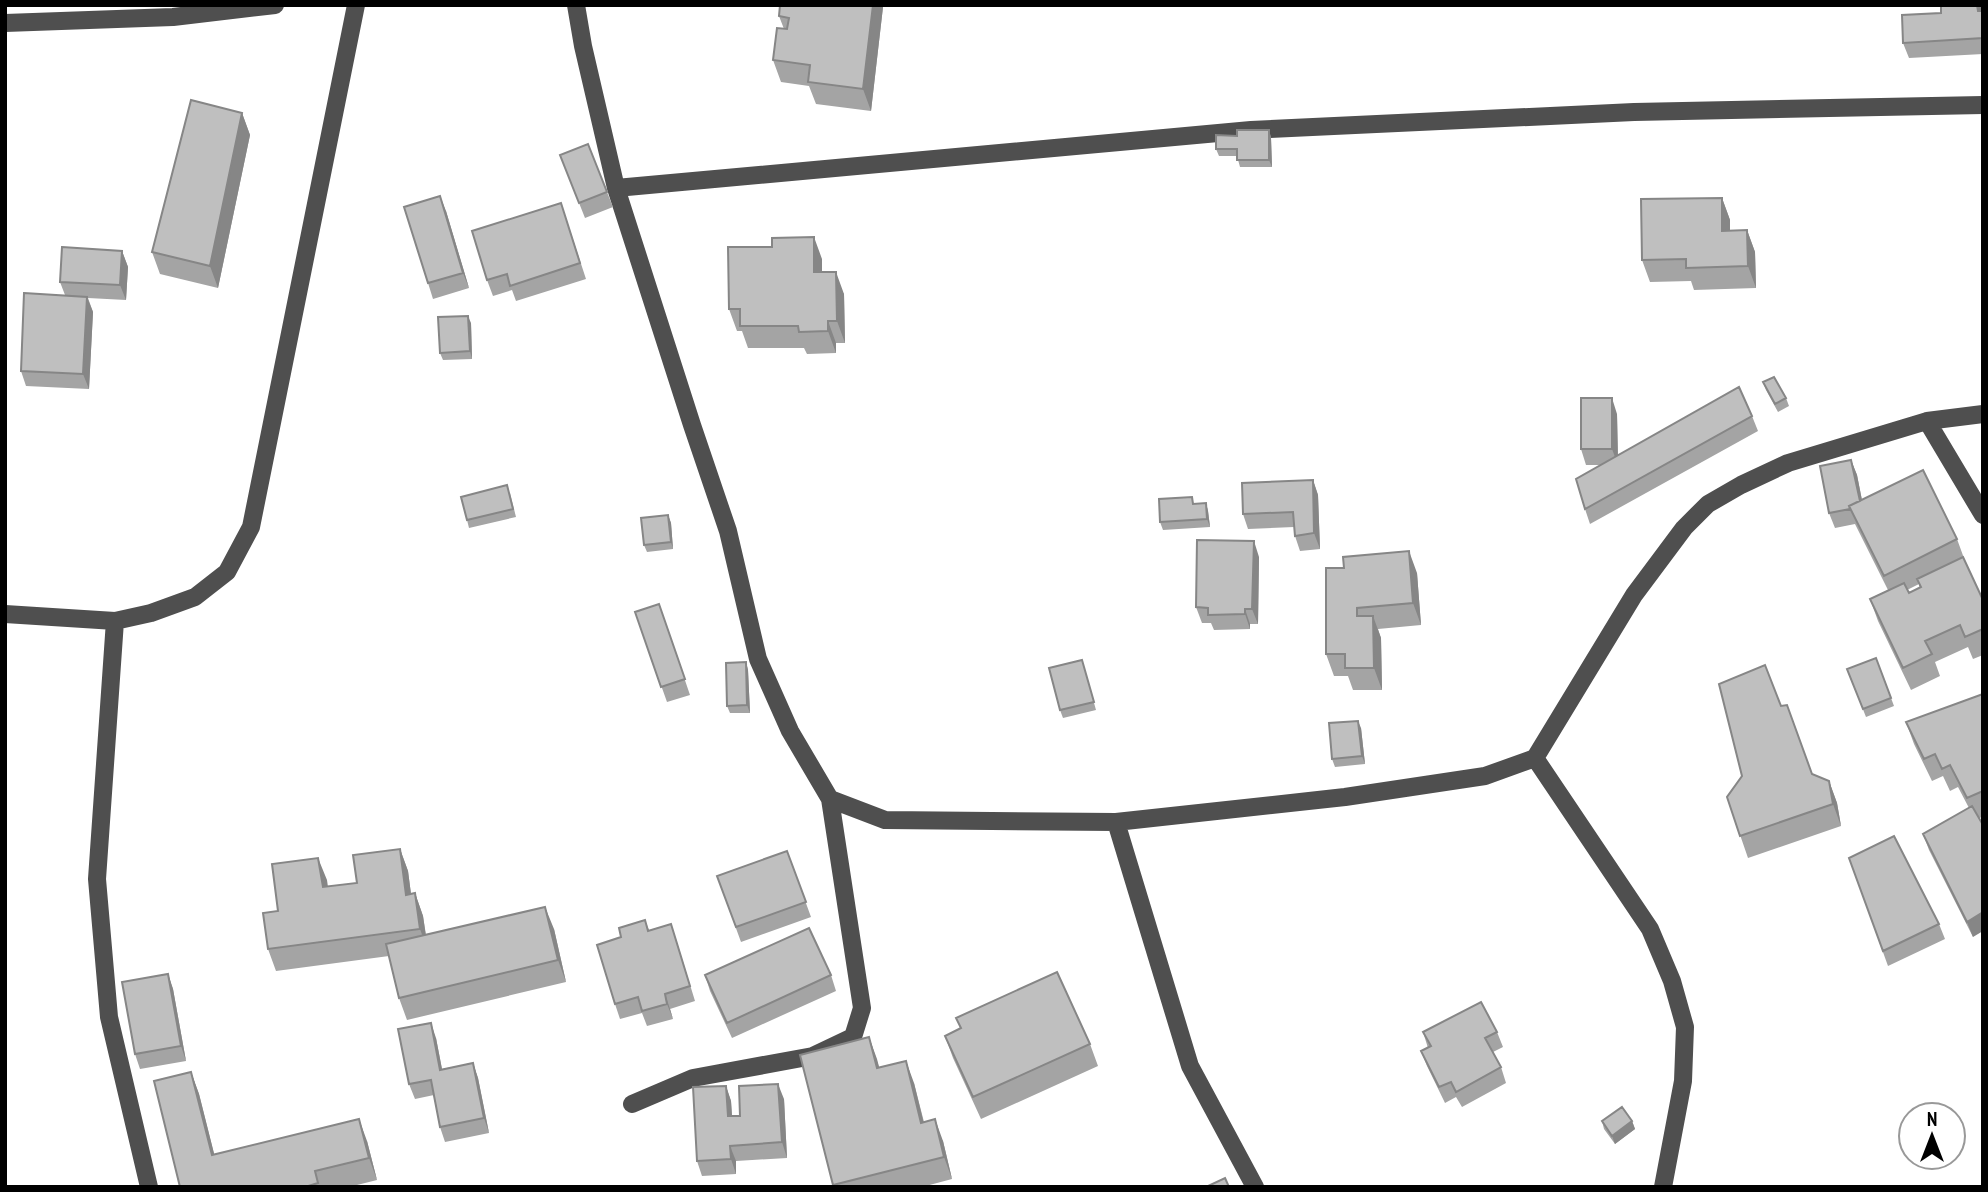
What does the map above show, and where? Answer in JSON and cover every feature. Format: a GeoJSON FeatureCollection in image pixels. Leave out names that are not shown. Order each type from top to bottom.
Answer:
{"type":"FeatureCollection","features":[{"type":"Feature","properties":{"kind":"street"},"geometry":{"type":"LineString","coordinates":[[5,23],[173,17],[275,5]]}},
{"type":"Feature","properties":{"kind":"street"},"geometry":{"type":"LineString","coordinates":[[5,614],[115,621],[151,613],[195,597],[227,572],[251,527],[356,5]]}},
{"type":"Feature","properties":{"kind":"street"},"geometry":{"type":"LineString","coordinates":[[576,5],[616,188],[728,530],[758,659],[790,731],[830,799],[862,1007],[853,1037],[813,1056],[693,1078],[632,1104]]}},
{"type":"Feature","properties":{"kind":"street"},"geometry":{"type":"LineString","coordinates":[[616,188],[1251,130],[1634,112],[1983,105]]}},
{"type":"Feature","properties":{"kind":"street"},"geometry":{"type":"LineString","coordinates":[[830,799],[885,820],[1116,822],[1345,797],[1485,776],[1535,758],[1634,595],[1684,528],[1708,505],[1741,485],[1788,463],[1927,421],[1983,414]]}},
{"type":"Feature","properties":{"kind":"street"},"geometry":{"type":"LineString","coordinates":[[1927,421],[1983,515]]}},
{"type":"Feature","properties":{"kind":"street"},"geometry":{"type":"LineString","coordinates":[[115,621],[97,879],[109,1017],[149,1187]]}},
{"type":"Feature","properties":{"kind":"street"},"geometry":{"type":"LineString","coordinates":[[1535,758],[1650,929],[1672,981],[1685,1027],[1683,1081],[1663,1187]]}},
{"type":"Feature","properties":{"kind":"street"},"geometry":{"type":"LineString","coordinates":[[1116,822],[1190,1066],[1255,1187]]}},
{"type":"Feature","properties":{"kind":"building"},"geometry":{"type":"Polygon","coordinates":[[[780,5],[873,5],[863,89],[808,82],[810,65],[773,60],[777,28],[787,29],[789,18],[779,16],[780,5]]]}},
{"type":"Feature","properties":{"kind":"building"},"geometry":{"type":"Polygon","coordinates":[[[1941,5],[1977,5],[1978,11],[1983,11],[1983,38],[1903,43],[1902,15],[1941,13],[1941,5]]]}},
{"type":"Feature","properties":{"kind":"building"},"geometry":{"type":"Polygon","coordinates":[[[191,100],[242,113],[210,266],[152,252],[191,100]]]}},
{"type":"Feature","properties":{"kind":"building"},"geometry":{"type":"Polygon","coordinates":[[[1237,130],[1269,130],[1269,160],[1237,160],[1237,149],[1216,149],[1216,135],[1237,136],[1237,130]]]}},
{"type":"Feature","properties":{"kind":"building"},"geometry":{"type":"Polygon","coordinates":[[[588,144],[607,192],[579,203],[560,155],[588,144]]]}},
{"type":"Feature","properties":{"kind":"building"},"geometry":{"type":"Polygon","coordinates":[[[440,196],[463,273],[428,283],[404,207],[440,196]]]}},
{"type":"Feature","properties":{"kind":"building"},"geometry":{"type":"Polygon","coordinates":[[[1722,198],[1722,231],[1747,230],[1748,266],[1686,268],[1686,259],[1642,260],[1641,199],[1722,198]]]}},
{"type":"Feature","properties":{"kind":"building"},"geometry":{"type":"Polygon","coordinates":[[[561,203],[580,263],[510,286],[507,274],[487,280],[472,231],[561,203]]]}},
{"type":"Feature","properties":{"kind":"building"},"geometry":{"type":"Polygon","coordinates":[[[814,237],[814,272],[836,272],[837,321],[828,321],[828,331],[799,332],[798,326],[740,326],[740,309],[729,309],[728,247],[772,247],[772,238],[814,237]]]}},
{"type":"Feature","properties":{"kind":"building"},"geometry":{"type":"Polygon","coordinates":[[[62,247],[122,251],[120,285],[60,282],[62,247]]]}},
{"type":"Feature","properties":{"kind":"building"},"geometry":{"type":"Polygon","coordinates":[[[24,293],[87,297],[83,374],[21,371],[24,293]]]}},
{"type":"Feature","properties":{"kind":"building"},"geometry":{"type":"Polygon","coordinates":[[[468,316],[470,351],[440,353],[438,317],[468,316]]]}},
{"type":"Feature","properties":{"kind":"building"},"geometry":{"type":"Polygon","coordinates":[[[1774,377],[1786,398],[1775,404],[1763,382],[1774,377]]]}},
{"type":"Feature","properties":{"kind":"building"},"geometry":{"type":"Polygon","coordinates":[[[1739,387],[1752,416],[1585,509],[1576,479],[1739,387]]]}},
{"type":"Feature","properties":{"kind":"building"},"geometry":{"type":"Polygon","coordinates":[[[1581,398],[1612,398],[1612,449],[1581,449],[1581,398]]]}},
{"type":"Feature","properties":{"kind":"building"},"geometry":{"type":"Polygon","coordinates":[[[1851,460],[1860,501],[1849,506],[1850,509],[1829,513],[1820,466],[1851,460]]]}},
{"type":"Feature","properties":{"kind":"building"},"geometry":{"type":"Polygon","coordinates":[[[1923,470],[1957,539],[1884,576],[1849,506],[1923,470]]]}},
{"type":"Feature","properties":{"kind":"building"},"geometry":{"type":"Polygon","coordinates":[[[1313,480],[1314,533],[1295,536],[1293,512],[1243,514],[1242,483],[1313,480]]]}},
{"type":"Feature","properties":{"kind":"building"},"geometry":{"type":"Polygon","coordinates":[[[507,485],[513,509],[467,520],[461,497],[507,485]]]}},
{"type":"Feature","properties":{"kind":"building"},"geometry":{"type":"Polygon","coordinates":[[[1192,497],[1193,504],[1206,503],[1207,519],[1160,522],[1159,499],[1192,497]]]}},
{"type":"Feature","properties":{"kind":"building"},"geometry":{"type":"Polygon","coordinates":[[[668,515],[671,542],[644,545],[641,518],[668,515]]]}},
{"type":"Feature","properties":{"kind":"building"},"geometry":{"type":"Polygon","coordinates":[[[1197,540],[1254,541],[1252,609],[1245,609],[1245,614],[1208,615],[1208,608],[1196,607],[1197,540]]]}},
{"type":"Feature","properties":{"kind":"building"},"geometry":{"type":"Polygon","coordinates":[[[1409,551],[1413,603],[1357,608],[1357,616],[1373,616],[1374,668],[1345,668],[1345,654],[1326,654],[1326,568],[1344,568],[1343,557],[1409,551]]]}},
{"type":"Feature","properties":{"kind":"building"},"geometry":{"type":"Polygon","coordinates":[[[1963,557],[1983,600],[1983,629],[1965,637],[1960,625],[1925,641],[1932,654],[1903,668],[1870,599],[1904,583],[1909,593],[1921,587],[1917,579],[1963,557]]]}},
{"type":"Feature","properties":{"kind":"building"},"geometry":{"type":"Polygon","coordinates":[[[659,604],[685,679],[661,687],[635,612],[659,604]]]}},
{"type":"Feature","properties":{"kind":"building"},"geometry":{"type":"Polygon","coordinates":[[[1876,658],[1891,698],[1863,709],[1847,669],[1876,658]]]}},
{"type":"Feature","properties":{"kind":"building"},"geometry":{"type":"Polygon","coordinates":[[[1082,660],[1094,702],[1060,710],[1049,668],[1082,660]]]}},
{"type":"Feature","properties":{"kind":"building"},"geometry":{"type":"Polygon","coordinates":[[[746,662],[747,705],[727,706],[726,663],[746,662]]]}},
{"type":"Feature","properties":{"kind":"building"},"geometry":{"type":"Polygon","coordinates":[[[1765,665],[1781,706],[1787,705],[1812,774],[1829,781],[1833,804],[1740,836],[1727,797],[1742,776],[1719,684],[1765,665]]]}},
{"type":"Feature","properties":{"kind":"building"},"geometry":{"type":"Polygon","coordinates":[[[1983,694],[1983,791],[1967,798],[1950,765],[1942,769],[1935,754],[1924,759],[1906,722],[1983,694]]]}},
{"type":"Feature","properties":{"kind":"building"},"geometry":{"type":"Polygon","coordinates":[[[1358,721],[1362,756],[1332,759],[1329,723],[1358,721]]]}},
{"type":"Feature","properties":{"kind":"building"},"geometry":{"type":"Polygon","coordinates":[[[1972,806],[1983,825],[1983,912],[1967,922],[1923,834],[1972,806]]]}},
{"type":"Feature","properties":{"kind":"building"},"geometry":{"type":"Polygon","coordinates":[[[1894,836],[1939,924],[1883,951],[1849,858],[1894,836]]]}},
{"type":"Feature","properties":{"kind":"building"},"geometry":{"type":"Polygon","coordinates":[[[400,849],[406,895],[415,893],[420,929],[268,949],[263,913],[278,911],[272,864],[318,858],[323,887],[357,883],[353,855],[400,849]]]}},
{"type":"Feature","properties":{"kind":"building"},"geometry":{"type":"Polygon","coordinates":[[[787,851],[806,902],[736,927],[717,876],[787,851]]]}},
{"type":"Feature","properties":{"kind":"building"},"geometry":{"type":"Polygon","coordinates":[[[545,907],[558,960],[399,998],[386,944],[545,907]]]}},
{"type":"Feature","properties":{"kind":"building"},"geometry":{"type":"Polygon","coordinates":[[[645,920],[648,931],[671,924],[690,986],[665,994],[667,1004],[642,1011],[638,997],[615,1004],[597,945],[621,937],[619,928],[645,920]]]}},
{"type":"Feature","properties":{"kind":"building"},"geometry":{"type":"Polygon","coordinates":[[[809,928],[831,975],[727,1023],[705,975],[809,928]]]}},
{"type":"Feature","properties":{"kind":"building"},"geometry":{"type":"Polygon","coordinates":[[[1057,972],[1090,1044],[973,1097],[945,1036],[961,1028],[956,1018],[1057,972]]]}},
{"type":"Feature","properties":{"kind":"building"},"geometry":{"type":"Polygon","coordinates":[[[168,974],[181,1046],[135,1054],[122,982],[168,974]]]}},
{"type":"Feature","properties":{"kind":"building"},"geometry":{"type":"Polygon","coordinates":[[[1481,1002],[1497,1032],[1485,1038],[1501,1067],[1456,1092],[1451,1082],[1439,1087],[1421,1051],[1431,1046],[1423,1032],[1481,1002]]]}},
{"type":"Feature","properties":{"kind":"building"},"geometry":{"type":"Polygon","coordinates":[[[431,1023],[440,1070],[473,1063],[484,1118],[440,1127],[431,1080],[409,1084],[398,1029],[431,1023]]]}},
{"type":"Feature","properties":{"kind":"building"},"geometry":{"type":"Polygon","coordinates":[[[869,1037],[877,1068],[906,1061],[921,1123],[935,1119],[944,1157],[833,1185],[800,1055],[869,1037]]]}},
{"type":"Feature","properties":{"kind":"building"},"geometry":{"type":"Polygon","coordinates":[[[191,1072],[212,1155],[359,1119],[369,1158],[315,1171],[318,1183],[305,1187],[180,1187],[154,1081],[191,1072]]]}},
{"type":"Feature","properties":{"kind":"building"},"geometry":{"type":"Polygon","coordinates":[[[778,1084],[782,1142],[730,1146],[731,1159],[697,1161],[693,1087],[726,1086],[728,1116],[740,1116],[739,1086],[778,1084]]]}},
{"type":"Feature","properties":{"kind":"building"},"geometry":{"type":"Polygon","coordinates":[[[1622,1107],[1632,1121],[1612,1136],[1602,1121],[1622,1107]]]}},
{"type":"Feature","properties":{"kind":"building"},"geometry":{"type":"Polygon","coordinates":[[[1225,1178],[1229,1187],[1206,1187],[1225,1178]]]}}]}
